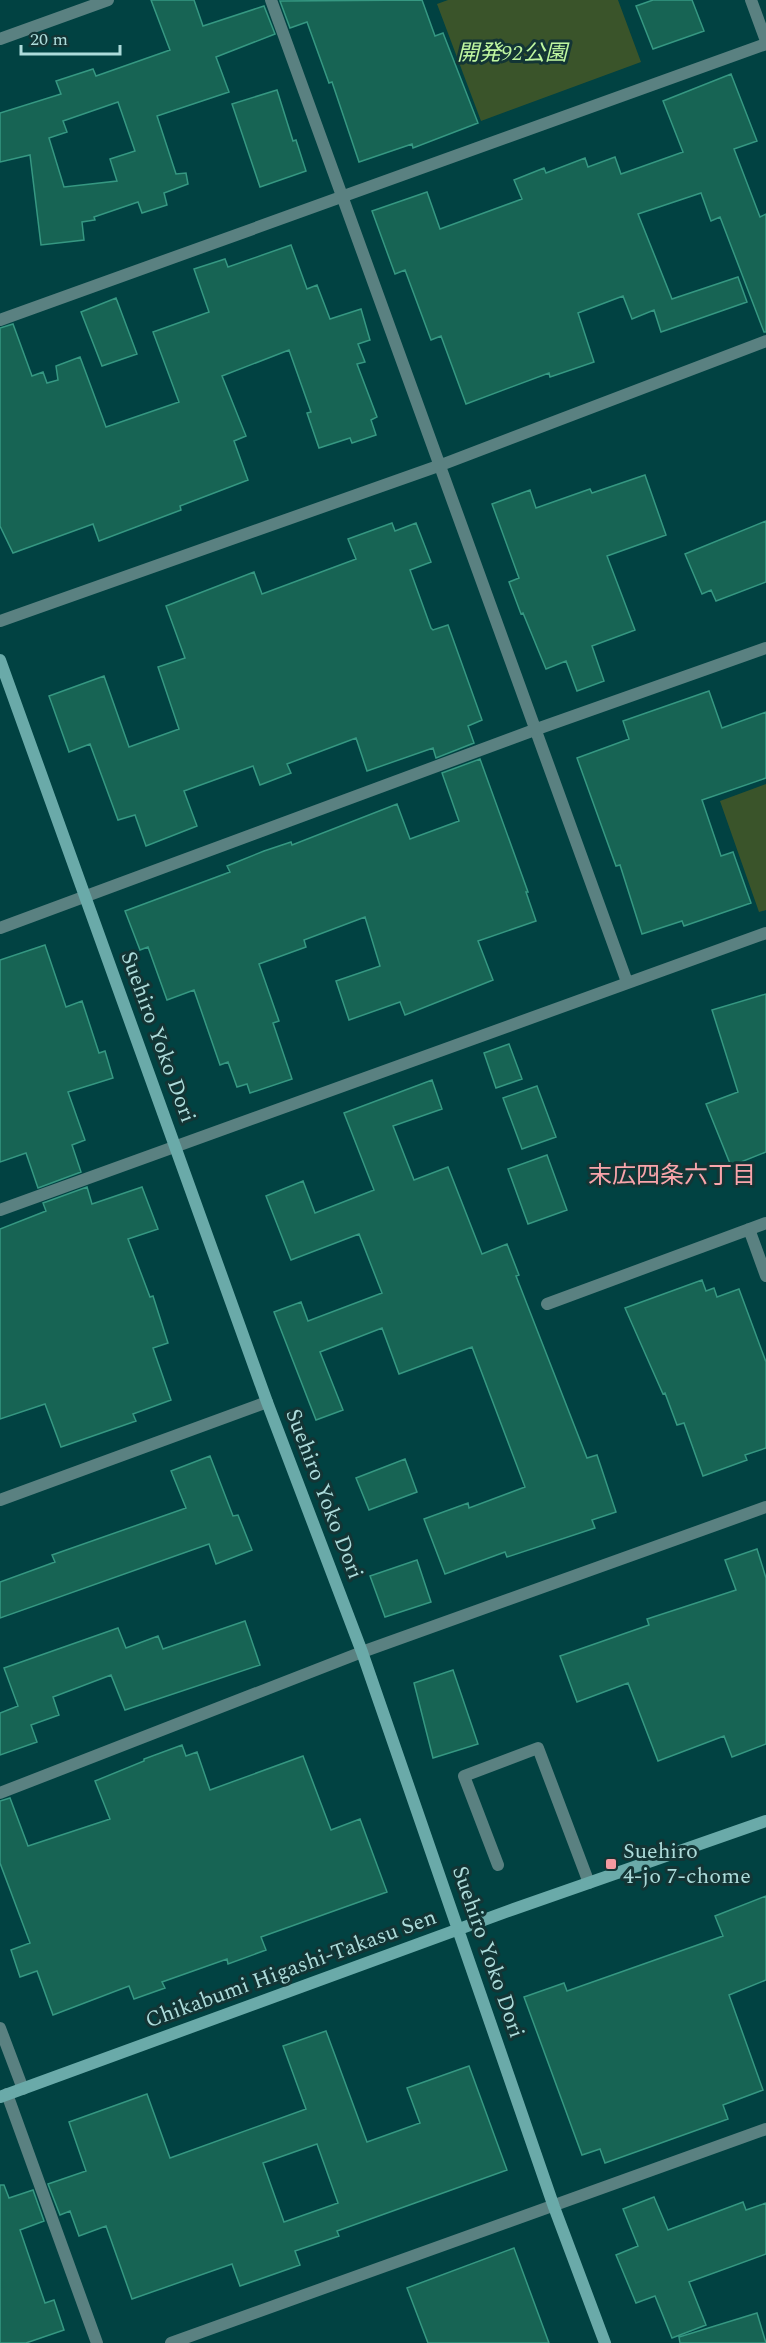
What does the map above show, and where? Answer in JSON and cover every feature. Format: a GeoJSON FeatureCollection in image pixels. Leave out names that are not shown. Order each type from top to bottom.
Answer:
{"type":"FeatureCollection","features":[{"type":"Feature","properties":{"kind":"street"},"geometry":{"type":"LineString","coordinates":[[0,39],[108,0]]}},
{"type":"Feature","properties":{"kind":"street"},"geometry":{"type":"LineString","coordinates":[[270,0],[537,729],[627,982]]}},
{"type":"Feature","properties":{"kind":"street"},"geometry":{"type":"LineString","coordinates":[[0,320],[766,42],[751,0]]}},
{"type":"Feature","properties":{"kind":"street"},"geometry":{"type":"LineString","coordinates":[[0,621],[441,465],[766,341]]}},
{"type":"Feature","properties":{"kind":"street"},"geometry":{"type":"LineString","coordinates":[[0,928],[537,729],[766,648]]}},
{"type":"Feature","properties":{"kind":"street","name":"Suehiro Yoko Dori"},"geometry":{"type":"LineString","coordinates":[[0,660],[83,898],[176,1147],[267,1402],[362,1652],[554,2207],[605,2343]]}},
{"type":"Feature","properties":{"kind":"street"},"geometry":{"type":"LineString","coordinates":[[0,1210],[766,933]]}},
{"type":"Feature","properties":{"kind":"street"},"geometry":{"type":"LineString","coordinates":[[547,1304],[766,1223]]}},
{"type":"Feature","properties":{"kind":"street"},"geometry":{"type":"LineString","coordinates":[[749,1229],[766,1276]]}},
{"type":"Feature","properties":{"kind":"street"},"geometry":{"type":"LineString","coordinates":[[0,1500],[267,1402]]}},
{"type":"Feature","properties":{"kind":"street"},"geometry":{"type":"LineString","coordinates":[[0,1793],[362,1652],[766,1507]]}},
{"type":"Feature","properties":{"kind":"street"},"geometry":{"type":"LineString","coordinates":[[498,1865],[464,1776],[538,1748],[589,1883]]}},
{"type":"Feature","properties":{"kind":"street","name":"Chikabumi Higashi-Takasu Sen"},"geometry":{"type":"LineString","coordinates":[[4,2096],[458,1930],[766,1821]]}},
{"type":"Feature","properties":{"kind":"street"},"geometry":{"type":"LineString","coordinates":[[0,2028],[23,2088]]}},
{"type":"Feature","properties":{"kind":"street"},"geometry":{"type":"LineString","coordinates":[[4,2096],[97,2343]]}},
{"type":"Feature","properties":{"kind":"street"},"geometry":{"type":"LineString","coordinates":[[171,2343],[766,2129]]}},
{"type":"Feature","properties":{"kind":"green space","name":"開発92公園"},"geometry":{"type":"Polygon","coordinates":[[[448,0],[618,0],[641,62],[481,121],[437,4],[448,0]]]}},
{"type":"Feature","properties":{"kind":"green space"},"geometry":{"type":"Polygon","coordinates":[[[766,784],[766,910],[759,912],[720,801],[766,784]]]}},
{"type":"Feature","properties":{"kind":"building"},"geometry":{"type":"Polygon","coordinates":[[[151,0],[194,0],[203,26],[264,6],[275,34],[216,57],[229,92],[157,116],[176,174],[186,173],[188,184],[164,193],[167,205],[142,213],[138,202],[94,217],[95,220],[82,222],[84,240],[41,245],[30,155],[0,162],[0,113],[61,94],[56,81],[93,69],[96,76],[170,50],[151,0]],[[118,102],[63,121],[67,132],[49,138],[64,187],[117,181],[110,159],[135,151],[118,102]]]}},
{"type":"Feature","properties":{"kind":"building"},"geometry":{"type":"Polygon","coordinates":[[[422,0],[435,36],[443,33],[478,123],[413,148],[412,144],[359,162],[332,82],[329,83],[307,22],[290,28],[280,1],[422,0]]]}},
{"type":"Feature","properties":{"kind":"building"},"geometry":{"type":"Polygon","coordinates":[[[653,0],[692,0],[704,31],[653,49],[636,6],[653,0]]]}},
{"type":"Feature","properties":{"kind":"building"},"geometry":{"type":"Polygon","coordinates":[[[731,74],[757,141],[734,149],[760,217],[766,214],[766,332],[764,332],[720,217],[711,221],[701,193],[638,214],[672,299],[738,277],[747,302],[661,332],[654,310],[632,319],[623,296],[578,313],[594,362],[550,377],[549,373],[466,404],[441,336],[431,340],[405,270],[395,274],[372,211],[427,192],[440,229],[522,199],[514,180],[544,168],[546,173],[585,158],[588,167],[615,157],[621,174],[683,152],[663,101],[731,74]]]}},
{"type":"Feature","properties":{"kind":"building"},"geometry":{"type":"Polygon","coordinates":[[[277,90],[293,141],[296,140],[306,171],[260,187],[232,104],[277,90]]]}},
{"type":"Feature","properties":{"kind":"building"},"geometry":{"type":"Polygon","coordinates":[[[291,245],[307,289],[317,285],[330,319],[361,309],[370,340],[358,344],[365,362],[357,364],[377,417],[371,420],[376,435],[352,443],[350,438],[319,448],[307,413],[311,412],[289,350],[222,376],[246,436],[234,441],[248,480],[180,506],[181,510],[99,541],[93,524],[13,553],[0,526],[0,328],[13,324],[32,376],[43,372],[47,383],[58,380],[56,366],[80,357],[106,427],[179,402],[153,332],[209,312],[194,269],[225,259],[228,267],[291,245]]]}},
{"type":"Feature","properties":{"kind":"building"},"geometry":{"type":"Polygon","coordinates":[[[116,298],[137,354],[102,366],[81,312],[116,298]]]}},
{"type":"Feature","properties":{"kind":"building"},"geometry":{"type":"Polygon","coordinates":[[[645,475],[666,535],[607,556],[635,630],[592,646],[604,681],[577,691],[566,661],[546,669],[523,613],[521,614],[509,582],[519,578],[492,504],[530,490],[536,508],[590,489],[592,493],[645,475]]]}},
{"type":"Feature","properties":{"kind":"building"},"geometry":{"type":"Polygon","coordinates":[[[766,521],[766,582],[716,601],[711,590],[702,594],[685,554],[766,521]]]}},
{"type":"Feature","properties":{"kind":"building"},"geometry":{"type":"Polygon","coordinates":[[[392,523],[395,531],[416,523],[431,562],[410,570],[431,628],[433,630],[448,625],[482,720],[468,726],[474,743],[436,758],[433,748],[367,771],[356,738],[287,764],[291,773],[260,785],[253,766],[184,791],[197,826],[146,846],[135,815],[118,820],[90,744],[69,752],[49,696],[104,676],[129,747],[179,729],[158,667],[185,658],[166,606],[254,572],[262,594],[356,559],[348,539],[392,523]]]}},
{"type":"Feature","properties":{"kind":"building"},"geometry":{"type":"Polygon","coordinates":[[[709,691],[722,728],[766,712],[766,778],[702,800],[721,856],[733,852],[751,903],[684,926],[682,921],[642,934],[620,865],[616,866],[577,758],[629,739],[623,721],[709,691]]]}},
{"type":"Feature","properties":{"kind":"building"},"geometry":{"type":"Polygon","coordinates":[[[480,759],[528,892],[526,892],[536,921],[478,941],[493,980],[405,1015],[400,1002],[349,1020],[336,981],[380,966],[365,917],[304,940],[306,947],[259,964],[279,1021],[273,1023],[292,1079],[250,1093],[247,1084],[237,1087],[228,1062],[220,1065],[194,990],[167,1000],[148,947],[140,950],[125,911],[230,872],[227,866],[264,851],[291,842],[292,845],[397,804],[410,839],[459,821],[442,773],[480,759]]]}},
{"type":"Feature","properties":{"kind":"building"},"geometry":{"type":"Polygon","coordinates":[[[45,945],[66,1007],[82,1001],[99,1053],[105,1051],[113,1078],[68,1092],[85,1140],[72,1145],[81,1172],[38,1188],[26,1153],[0,1162],[0,960],[45,945]]]}},
{"type":"Feature","properties":{"kind":"building"},"geometry":{"type":"Polygon","coordinates":[[[766,994],[766,1152],[731,1166],[706,1104],[738,1092],[712,1010],[766,994]]]}},
{"type":"Feature","properties":{"kind":"building"},"geometry":{"type":"Polygon","coordinates":[[[509,1044],[522,1079],[496,1088],[484,1053],[509,1044]]]}},
{"type":"Feature","properties":{"kind":"building"},"geometry":{"type":"Polygon","coordinates":[[[432,1080],[442,1109],[393,1126],[414,1180],[448,1167],[482,1254],[507,1244],[519,1275],[516,1276],[587,1458],[597,1455],[616,1512],[592,1520],[595,1528],[507,1557],[505,1552],[445,1574],[424,1519],[468,1503],[469,1508],[525,1487],[472,1347],[399,1374],[382,1328],[320,1352],[343,1410],[316,1420],[274,1312],[301,1302],[308,1321],[382,1293],[359,1234],[291,1260],[266,1196],[303,1181],[315,1213],[374,1190],[344,1113],[432,1080]]]}},
{"type":"Feature","properties":{"kind":"building"},"geometry":{"type":"Polygon","coordinates":[[[537,1086],[556,1137],[522,1149],[503,1098],[537,1086]]]}},
{"type":"Feature","properties":{"kind":"building"},"geometry":{"type":"Polygon","coordinates":[[[547,1155],[567,1210],[528,1224],[508,1169],[547,1155]]]}},
{"type":"Feature","properties":{"kind":"building"},"geometry":{"type":"Polygon","coordinates":[[[87,1187],[92,1204],[142,1187],[158,1229],[128,1239],[150,1297],[153,1296],[168,1343],[153,1348],[171,1400],[133,1414],[136,1421],[61,1447],[45,1404],[0,1419],[0,1229],[46,1211],[43,1203],[87,1187]]]}},
{"type":"Feature","properties":{"kind":"building"},"geometry":{"type":"Polygon","coordinates":[[[702,1280],[706,1291],[714,1288],[717,1297],[739,1289],[766,1362],[766,1448],[745,1455],[747,1460],[703,1476],[684,1423],[677,1425],[665,1393],[663,1394],[625,1308],[702,1280]]]}},
{"type":"Feature","properties":{"kind":"building"},"geometry":{"type":"Polygon","coordinates":[[[210,1456],[233,1516],[238,1515],[252,1550],[216,1564],[209,1544],[0,1618],[0,1582],[55,1562],[52,1555],[186,1508],[171,1471],[210,1456]]]}},
{"type":"Feature","properties":{"kind":"building"},"geometry":{"type":"Polygon","coordinates":[[[405,1459],[417,1492],[369,1510],[356,1478],[405,1459]]]}},
{"type":"Feature","properties":{"kind":"building"},"geometry":{"type":"Polygon","coordinates":[[[757,1549],[766,1578],[766,1744],[732,1757],[724,1736],[658,1761],[628,1683],[577,1702],[560,1656],[649,1625],[647,1619],[736,1590],[725,1560],[757,1549]]]}},
{"type":"Feature","properties":{"kind":"building"},"geometry":{"type":"Polygon","coordinates":[[[417,1560],[431,1602],[385,1617],[370,1576],[417,1560]]]}},
{"type":"Feature","properties":{"kind":"building"},"geometry":{"type":"Polygon","coordinates":[[[245,1621],[260,1665],[125,1710],[111,1675],[53,1697],[59,1715],[31,1725],[37,1742],[0,1755],[0,1713],[18,1706],[4,1668],[118,1628],[126,1648],[158,1636],[163,1649],[245,1621]]]}},
{"type":"Feature","properties":{"kind":"building"},"geometry":{"type":"Polygon","coordinates":[[[453,1670],[478,1744],[433,1758],[414,1683],[453,1670]]]}},
{"type":"Feature","properties":{"kind":"building"},"geometry":{"type":"Polygon","coordinates":[[[182,1745],[186,1756],[197,1752],[210,1790],[303,1756],[331,1830],[360,1819],[387,1892],[261,1937],[266,1950],[228,1964],[227,1959],[162,1982],[165,1988],[134,1999],[129,1986],[53,2015],[37,1971],[20,1977],[11,1950],[30,1943],[0,1863],[0,1801],[10,1798],[28,1846],[110,1819],[95,1781],[182,1745]]]}},
{"type":"Feature","properties":{"kind":"building"},"geometry":{"type":"Polygon","coordinates":[[[766,1896],[766,1980],[729,1995],[763,2090],[723,2105],[728,2119],[605,2163],[600,2149],[582,2155],[524,1997],[564,1983],[567,1991],[723,1936],[715,1916],[766,1896]]]}},
{"type":"Feature","properties":{"kind":"building"},"geometry":{"type":"Polygon","coordinates":[[[326,2031],[367,2142],[420,2123],[407,2088],[469,2066],[507,2170],[337,2231],[339,2236],[295,2251],[300,2265],[240,2286],[232,2264],[132,2299],[106,2226],[79,2236],[70,2211],[60,2215],[48,2184],[86,2171],[69,2122],[147,2094],[170,2158],[306,2109],[283,2046],[326,2031]],[[317,2144],[263,2163],[284,2222],[338,2203],[317,2144]]]}},
{"type":"Feature","properties":{"kind":"building"},"geometry":{"type":"Polygon","coordinates":[[[0,2185],[4,2185],[9,2198],[33,2190],[44,2221],[20,2230],[45,2303],[54,2300],[64,2330],[26,2343],[0,2343],[0,2185]]]}},
{"type":"Feature","properties":{"kind":"building"},"geometry":{"type":"Polygon","coordinates":[[[654,2197],[668,2230],[743,2202],[746,2210],[766,2203],[766,2254],[689,2282],[706,2325],[672,2338],[655,2296],[636,2303],[616,2255],[638,2246],[623,2209],[654,2197]]]}},
{"type":"Feature","properties":{"kind":"building"},"geometry":{"type":"Polygon","coordinates":[[[514,2248],[549,2343],[428,2343],[407,2288],[514,2248]]]}},
{"type":"Feature","properties":{"kind":"building"},"geometry":{"type":"Polygon","coordinates":[[[757,2313],[766,2343],[680,2343],[679,2337],[757,2313]]]}},
{"type":"Feature","properties":{"kind":"place","name":"Suehiro 4-jo 7-chome"},"geometry":{"type":"Point","coordinates":[611,1864]}},
{"type":"Feature","properties":{"kind":"district","name":"末広四条六丁目"},"geometry":{"type":"Point","coordinates":[672,1176]}}]}
